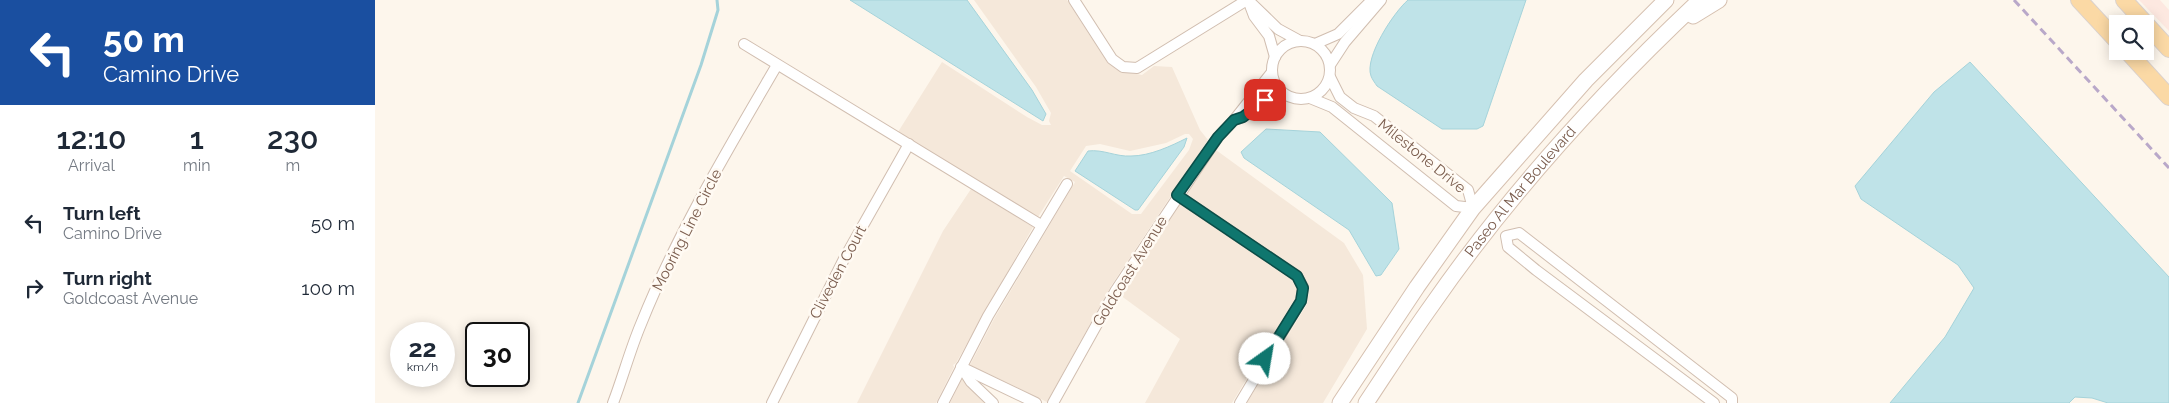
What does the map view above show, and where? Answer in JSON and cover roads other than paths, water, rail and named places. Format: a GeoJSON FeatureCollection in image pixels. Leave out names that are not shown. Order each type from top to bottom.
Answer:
{"type":"FeatureCollection","features":[{"type":"Feature","properties":{"kind":"main road","name":"Paseo Al Mar Boulevard"},"geometry":{"type":"LineString","coordinates":[[1340,403],[1417,287],[1473,208],[1586,80],[1666,0]]}},
{"type":"Feature","properties":{"kind":"main road","name":"Paseo Al Mar Boulevard"},"geometry":{"type":"LineString","coordinates":[[1367,403],[1432,304],[1492,224],[1603,95],[1700,0]]}},
{"type":"Feature","properties":{"kind":"main road"},"geometry":{"type":"LineString","coordinates":[[1666,32],[1719,0]]}},
{"type":"Feature","properties":{"kind":"main road"},"geometry":{"type":"LineString","coordinates":[[2079,0],[2109,32]]}},
{"type":"Feature","properties":{"kind":"main road"},"geometry":{"type":"LineString","coordinates":[[2124,0],[2169,49]]}},
{"type":"Feature","properties":{"kind":"main road"},"geometry":{"type":"LineString","coordinates":[[2135,60],[2169,97]]}},
{"type":"Feature","properties":{"kind":"main road"},"geometry":{"type":"LineString","coordinates":[[1473,208],[1492,224]]}},
{"type":"Feature","properties":{"kind":"street"},"geometry":{"type":"LineString","coordinates":[[1074,0],[1112,59],[1123,67],[1137,68],[1247,0]]}},
{"type":"Feature","properties":{"kind":"street"},"geometry":{"type":"LineString","coordinates":[[1247,0],[1278,29],[1300,41],[1315,44],[1326,54],[1330,65],[1330,77],[1323,90],[1310,98],[1295,99],[1284,94],[1277,86],[1272,72],[1275,57],[1269,36],[1254,16],[1247,0]]}},
{"type":"Feature","properties":{"kind":"street"},"geometry":{"type":"LineString","coordinates":[[1315,44],[1338,34],[1372,0]]}},
{"type":"Feature","properties":{"kind":"street"},"geometry":{"type":"LineString","coordinates":[[1330,65],[1345,42],[1381,0]]}},
{"type":"Feature","properties":{"kind":"street"},"geometry":{"type":"LineString","coordinates":[[1275,57],[1285,46],[1300,41]]}},
{"type":"Feature","properties":{"kind":"street"},"geometry":{"type":"LineString","coordinates":[[744,44],[1041,225]]}},
{"type":"Feature","properties":{"kind":"street","name":"Mooring Line Circle"},"geometry":{"type":"LineString","coordinates":[[613,403],[641,324],[671,257],[727,151],[777,65]]}},
{"type":"Feature","properties":{"kind":"street","name":"Goldcoast Avenue"},"geometry":{"type":"LineString","coordinates":[[1053,403],[1116,290],[1177,195],[1218,137],[1272,72]]}},
{"type":"Feature","properties":{"kind":"street","name":"Milestone Drive"},"geometry":{"type":"LineString","coordinates":[[1310,98],[1332,107],[1456,206],[1473,208],[1468,190],[1374,116],[1353,108],[1340,97],[1330,77]]}},
{"type":"Feature","properties":{"kind":"street","name":"Goldcoast Avenue"},"geometry":{"type":"LineString","coordinates":[[1234,120],[1243,117],[1265,100],[1284,94]]}},
{"type":"Feature","properties":{"kind":"street","name":"Cliveden Court"},"geometry":{"type":"LineString","coordinates":[[772,403],[844,259],[909,144]]}},
{"type":"Feature","properties":{"kind":"street"},"geometry":{"type":"LineString","coordinates":[[943,403],[961,367],[1041,225],[1067,184]]}},
{"type":"Feature","properties":{"kind":"street"},"geometry":{"type":"LineString","coordinates":[[1177,195],[1297,276],[1303,288],[1301,301],[1240,403]]}},
{"type":"Feature","properties":{"kind":"street"},"geometry":{"type":"LineString","coordinates":[[1714,403],[1536,270],[1508,247],[1506,236],[1519,233],[1660,340],[1732,398],[1732,403]]}},
{"type":"Feature","properties":{"kind":"street"},"geometry":{"type":"LineString","coordinates":[[961,367],[971,382],[993,403]]}},
{"type":"Feature","properties":{"kind":"street"},"geometry":{"type":"LineString","coordinates":[[961,367],[1037,403]]}},
{"type":"Feature","properties":{"kind":"water"},"geometry":{"type":"Polygon","coordinates":[[[850,0],[967,0],[1032,90],[1046,114],[1043,121],[850,0]]]}},
{"type":"Feature","properties":{"kind":"water"},"geometry":{"type":"Polygon","coordinates":[[[1408,0],[1526,0],[1483,126],[1477,129],[1442,129],[1377,86],[1373,80],[1370,68],[1376,47],[1388,24],[1408,0]]]}},
{"type":"Feature","properties":{"kind":"water"},"geometry":{"type":"Polygon","coordinates":[[[1970,62],[2169,277],[2169,403],[2108,403],[2092,398],[2075,397],[2069,403],[1890,403],[1945,337],[1974,288],[1958,265],[1861,199],[1855,186],[1934,92],[1970,62]]]}},
{"type":"Feature","properties":{"kind":"water"},"geometry":{"type":"Polygon","coordinates":[[[1266,129],[1320,132],[1392,203],[1399,249],[1381,275],[1376,276],[1349,230],[1244,158],[1241,152],[1266,129]]]}},
{"type":"Feature","properties":{"kind":"water"},"geometry":{"type":"Polygon","coordinates":[[[1187,138],[1184,147],[1138,210],[1135,210],[1075,171],[1088,151],[1138,156],[1160,150],[1187,138]]]}},
{"type":"Feature","properties":{"kind":"waterway"},"geometry":{"type":"LineString","coordinates":[[578,403],[701,65],[718,10],[717,0]]}},
{"type":"Feature","properties":{"kind":"railway"},"geometry":{"type":"LineString","coordinates":[[2014,0],[2169,168]]}}]}
